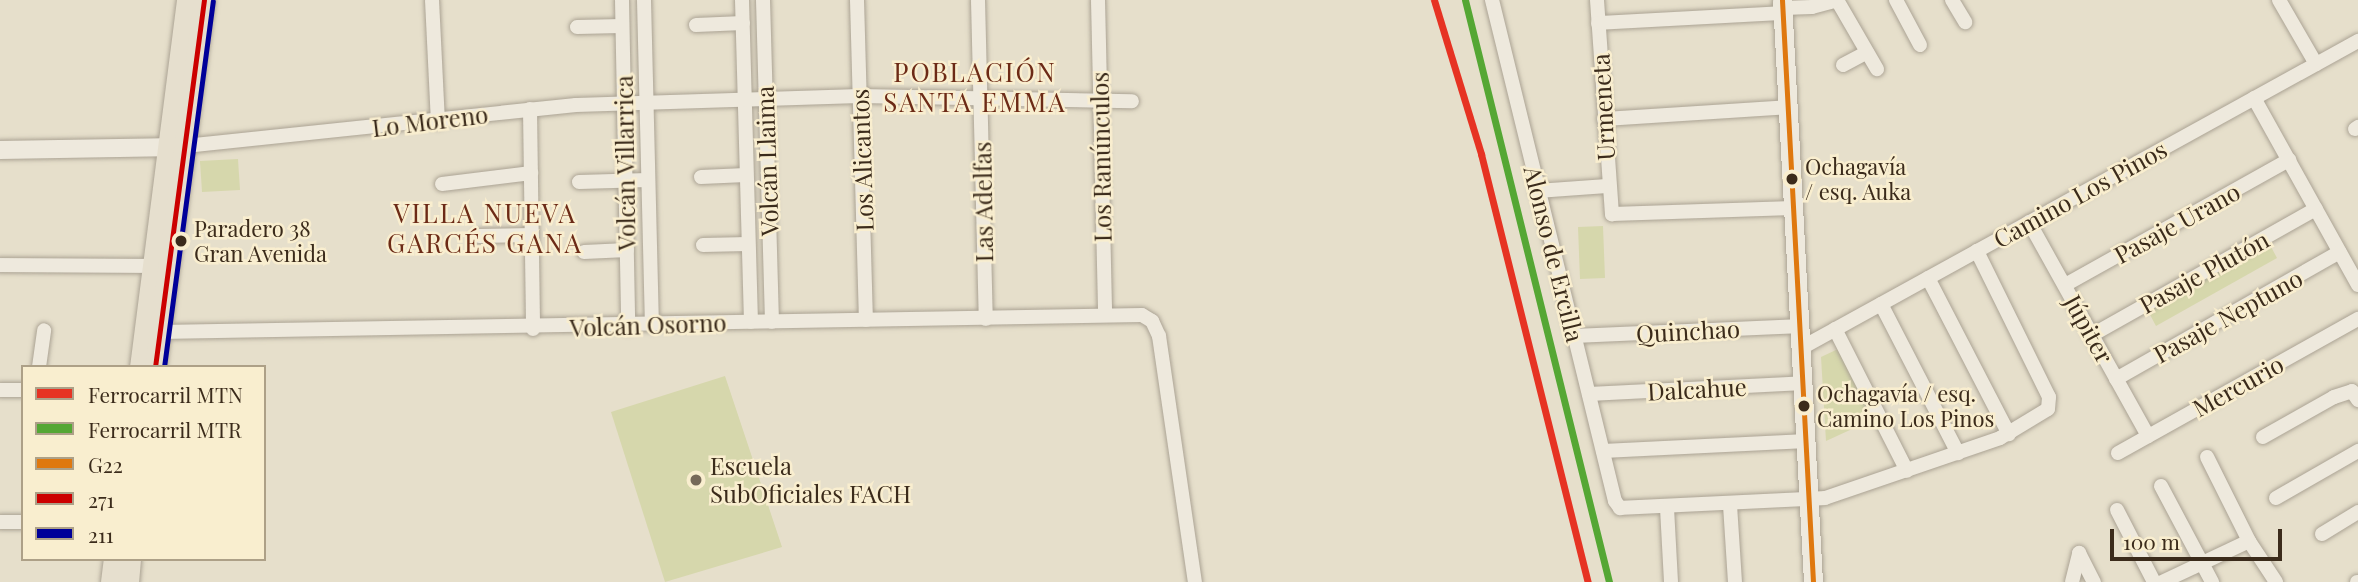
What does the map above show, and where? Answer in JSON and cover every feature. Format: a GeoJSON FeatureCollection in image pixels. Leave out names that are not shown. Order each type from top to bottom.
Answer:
{"type":"FeatureCollection","features":[{"type":"Feature","properties":{"kind":"main road"},"geometry":{"type":"LineString","coordinates":[[155,365],[177,148],[187,0]]}},
{"type":"Feature","properties":{"kind":"main road"},"geometry":{"type":"LineString","coordinates":[[140,365],[152,266],[204,0]]}},
{"type":"Feature","properties":{"kind":"main road"},"geometry":{"type":"LineString","coordinates":[[1783,7],[1803,347],[1813,582]]}},
{"type":"Feature","properties":{"kind":"main road"},"geometry":{"type":"LineString","coordinates":[[111,582],[114,561]]}},
{"type":"Feature","properties":{"kind":"main road"},"geometry":{"type":"LineString","coordinates":[[128,582],[130,561]]}},
{"type":"Feature","properties":{"kind":"street"},"geometry":{"type":"LineString","coordinates":[[432,0],[438,122]]}},
{"type":"Feature","properties":{"kind":"street","name":"Volcán Villarrica"},"geometry":{"type":"LineString","coordinates":[[622,0],[628,327]]}},
{"type":"Feature","properties":{"kind":"street","name":"Volcán Villarrica"},"geometry":{"type":"LineString","coordinates":[[644,0],[652,325]]}},
{"type":"Feature","properties":{"kind":"street","name":"Volcán Llaima"},"geometry":{"type":"LineString","coordinates":[[742,0],[751,322]]}},
{"type":"Feature","properties":{"kind":"street","name":"Volcán Llaima"},"geometry":{"type":"LineString","coordinates":[[763,0],[772,322]]}},
{"type":"Feature","properties":{"kind":"street","name":"Los Alicantos"},"geometry":{"type":"LineString","coordinates":[[857,0],[866,320]]}},
{"type":"Feature","properties":{"kind":"street","name":"Las Adelfas"},"geometry":{"type":"LineString","coordinates":[[978,0],[986,319]]}},
{"type":"Feature","properties":{"kind":"street","name":"Los Ranúnculos"},"geometry":{"type":"LineString","coordinates":[[1098,0],[1105,314]]}},
{"type":"Feature","properties":{"kind":"street","name":"Alonso de Ercilla"},"geometry":{"type":"LineString","coordinates":[[1492,0],[1537,191],[1618,506],[1667,508]]}},
{"type":"Feature","properties":{"kind":"street","name":"Urmeneta"},"geometry":{"type":"LineString","coordinates":[[1597,0],[1607,186],[1612,214],[1793,208]]}},
{"type":"Feature","properties":{"kind":"street"},"geometry":{"type":"LineString","coordinates":[[1598,23],[1783,7],[1812,7],[1838,0],[1877,69]]}},
{"type":"Feature","properties":{"kind":"street"},"geometry":{"type":"LineString","coordinates":[[1896,0],[1920,45]]}},
{"type":"Feature","properties":{"kind":"street"},"geometry":{"type":"LineString","coordinates":[[1952,0],[1965,22]]}},
{"type":"Feature","properties":{"kind":"street"},"geometry":{"type":"LineString","coordinates":[[2285,2],[2316,64]]}},
{"type":"Feature","properties":{"kind":"street"},"geometry":{"type":"LineString","coordinates":[[696,25],[743,23]]}},
{"type":"Feature","properties":{"kind":"street"},"geometry":{"type":"LineString","coordinates":[[577,27],[622,26]]}},
{"type":"Feature","properties":{"kind":"street","name":"Camino Los Pinos"},"geometry":{"type":"LineString","coordinates":[[1803,347],[2358,41]]}},
{"type":"Feature","properties":{"kind":"street"},"geometry":{"type":"LineString","coordinates":[[1843,65],[1867,52]]}},
{"type":"Feature","properties":{"kind":"street","name":"Lo Moreno"},"geometry":{"type":"LineString","coordinates":[[0,150],[177,148],[438,122],[530,109],[646,102],[860,96],[1132,101]]}},
{"type":"Feature","properties":{"kind":"street"},"geometry":{"type":"LineString","coordinates":[[2254,98],[2358,285]]}},
{"type":"Feature","properties":{"kind":"street"},"geometry":{"type":"LineString","coordinates":[[1604,118],[1788,107]]}},
{"type":"Feature","properties":{"kind":"street"},"geometry":{"type":"LineString","coordinates":[[530,109],[527,173],[533,329]]}},
{"type":"Feature","properties":{"kind":"street","name":"Pasaje Urano"},"geometry":{"type":"LineString","coordinates":[[2065,285],[2288,160]]}},
{"type":"Feature","properties":{"kind":"street"},"geometry":{"type":"LineString","coordinates":[[442,184],[527,173]]}},
{"type":"Feature","properties":{"kind":"street"},"geometry":{"type":"LineString","coordinates":[[701,177],[746,175]]}},
{"type":"Feature","properties":{"kind":"street"},"geometry":{"type":"LineString","coordinates":[[579,182],[648,180]]}},
{"type":"Feature","properties":{"kind":"street"},"geometry":{"type":"LineString","coordinates":[[1537,191],[1607,186]]}},
{"type":"Feature","properties":{"kind":"street","name":"Pasaje Plutón"},"geometry":{"type":"LineString","coordinates":[[2092,335],[2316,209]]}},
{"type":"Feature","properties":{"kind":"street","name":"Júpiter"},"geometry":{"type":"LineString","coordinates":[[2029,222],[2148,436]]}},
{"type":"Feature","properties":{"kind":"street"},"geometry":{"type":"LineString","coordinates":[[479,236],[528,235]]}},
{"type":"Feature","properties":{"kind":"street"},"geometry":{"type":"LineString","coordinates":[[703,245],[748,244]]}},
{"type":"Feature","properties":{"kind":"street"},"geometry":{"type":"LineString","coordinates":[[584,252],[627,250]]}},
{"type":"Feature","properties":{"kind":"street"},"geometry":{"type":"LineString","coordinates":[[1671,582],[1667,508],[1810,500],[1907,471],[2009,434],[2050,403],[1977,251]]}},
{"type":"Feature","properties":{"kind":"street","name":"Pasaje Neptuno"},"geometry":{"type":"LineString","coordinates":[[2116,379],[2340,252]]}},
{"type":"Feature","properties":{"kind":"street"},"geometry":{"type":"LineString","coordinates":[[0,265],[152,266]]}},
{"type":"Feature","properties":{"kind":"street"},"geometry":{"type":"LineString","coordinates":[[1928,278],[2009,434]]}},
{"type":"Feature","properties":{"kind":"street"},"geometry":{"type":"LineString","coordinates":[[1881,304],[1958,453]]}},
{"type":"Feature","properties":{"kind":"street","name":"Volcán Osorno"},"geometry":{"type":"LineString","coordinates":[[160,332],[533,329],[1136,314],[1152,321],[1159,335],[1195,582]]}},
{"type":"Feature","properties":{"kind":"street","name":"Mercurio"},"geometry":{"type":"LineString","coordinates":[[2118,453],[2358,319]]}},
{"type":"Feature","properties":{"kind":"street","name":"Quinchao"},"geometry":{"type":"LineString","coordinates":[[1575,336],[1801,326]]}},
{"type":"Feature","properties":{"kind":"street"},"geometry":{"type":"LineString","coordinates":[[1835,329],[1907,471]]}},
{"type":"Feature","properties":{"kind":"street"},"geometry":{"type":"LineString","coordinates":[[39,365],[44,330]]}},
{"type":"Feature","properties":{"kind":"street","name":"Dalcahue"},"geometry":{"type":"LineString","coordinates":[[1589,394],[1804,383]]}},
{"type":"Feature","properties":{"kind":"street"},"geometry":{"type":"LineString","coordinates":[[0,390],[21,390]]}},
{"type":"Feature","properties":{"kind":"street"},"geometry":{"type":"LineString","coordinates":[[2263,437],[2355,396]]}},
{"type":"Feature","properties":{"kind":"street"},"geometry":{"type":"LineString","coordinates":[[1603,451],[1807,441]]}},
{"type":"Feature","properties":{"kind":"street"},"geometry":{"type":"LineString","coordinates":[[2276,498],[2358,450]]}},
{"type":"Feature","properties":{"kind":"street"},"geometry":{"type":"LineString","coordinates":[[2207,457],[2249,541],[2276,582]]}},
{"type":"Feature","properties":{"kind":"street"},"geometry":{"type":"LineString","coordinates":[[2161,486],[2212,582]]}},
{"type":"Feature","properties":{"kind":"street"},"geometry":{"type":"LineString","coordinates":[[1730,505],[1735,582]]}},
{"type":"Feature","properties":{"kind":"street"},"geometry":{"type":"LineString","coordinates":[[2117,510],[2154,582]]}},
{"type":"Feature","properties":{"kind":"street"},"geometry":{"type":"LineString","coordinates":[[2322,534],[2358,512]]}},
{"type":"Feature","properties":{"kind":"street"},"geometry":{"type":"LineString","coordinates":[[0,522],[21,522]]}},
{"type":"Feature","properties":{"kind":"street"},"geometry":{"type":"LineString","coordinates":[[2162,582],[2249,541]]}},
{"type":"Feature","properties":{"kind":"street"},"geometry":{"type":"LineString","coordinates":[[2072,582],[2078,553],[2094,582]]}},
{"type":"Feature","properties":{"kind":"green space"},"geometry":{"type":"Polygon","coordinates":[[[238,159],[240,190],[202,192],[200,161],[238,159]]]}},
{"type":"Feature","properties":{"kind":"green space"},"geometry":{"type":"Polygon","coordinates":[[[1603,226],[1605,278],[1580,279],[1578,227],[1603,226]]]}},
{"type":"Feature","properties":{"kind":"green space"},"geometry":{"type":"Polygon","coordinates":[[[2269,243],[2277,258],[2156,326],[2148,311],[2269,243]]]}},
{"type":"Feature","properties":{"kind":"green space"},"geometry":{"type":"Polygon","coordinates":[[[1838,349],[1874,419],[1826,441],[1821,357],[1838,349]]]}},
{"type":"Feature","properties":{"kind":"green space","name":"Escuela SubOficiales FACH"},"geometry":{"type":"Polygon","coordinates":[[[725,376],[782,547],[665,582],[611,412],[725,376]]]}},
{"type":"Feature","properties":{"kind":"rail line","name":"MTN"},"geometry":{"type":"LineString","coordinates":[[1434,0],[1481,154],[1588,582]]}},
{"type":"Feature","properties":{"kind":"rail line","name":"MTR"},"geometry":{"type":"LineString","coordinates":[[1465,0],[1609,582]]}},
{"type":"Feature","properties":{"kind":"transit line","name":"271"},"geometry":{"type":"LineString","coordinates":[[155,365],[204,0]]}},
{"type":"Feature","properties":{"kind":"transit line","name":"G22"},"geometry":{"type":"LineString","coordinates":[[1782,0],[1813,582]]}},
{"type":"Feature","properties":{"kind":"transit line","name":"211"},"geometry":{"type":"LineString","coordinates":[[164,365],[213,1]]}},
{"type":"Feature","properties":{"kind":"place","name":"Ochagavía / esq. Auka"},"geometry":{"type":"Point","coordinates":[1792,179]}},
{"type":"Feature","properties":{"kind":"place","name":"Paradero 38 Gran Avenida"},"geometry":{"type":"Point","coordinates":[181,241]}},
{"type":"Feature","properties":{"kind":"place","name":"Ochagavía / esq. Camino Los Pinos"},"geometry":{"type":"Point","coordinates":[1804,406]}},
{"type":"Feature","properties":{"kind":"place","name":"Escuela SubOficiales FACH"},"geometry":{"type":"Point","coordinates":[696,480]}},
{"type":"Feature","properties":{"kind":"district","name":"POBLACIÓN SANTA EMMA"},"geometry":{"type":"Point","coordinates":[975,87]}},
{"type":"Feature","properties":{"kind":"district","name":"VILLA NUEVA GARCÉS GANA"},"geometry":{"type":"Point","coordinates":[485,228]}}]}
